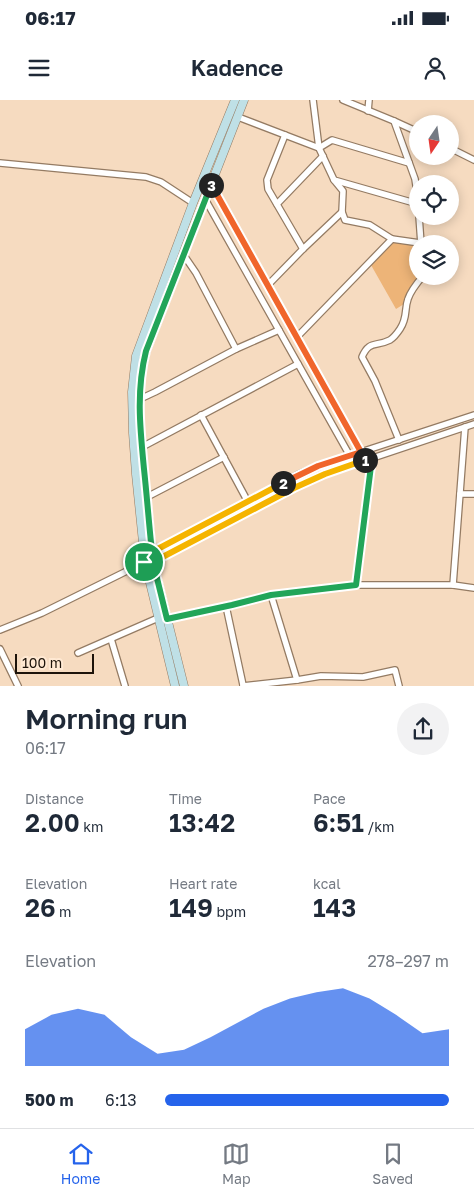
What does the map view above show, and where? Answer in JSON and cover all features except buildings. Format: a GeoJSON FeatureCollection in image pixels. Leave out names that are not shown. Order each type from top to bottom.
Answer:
{"type":"FeatureCollection","features":[{"type":"Feature","properties":{"kind":"street"},"geometry":{"type":"LineString","coordinates":[[175,686],[144,562],[133,433],[132,392],[136,356],[193,203],[235,100]]}},
{"type":"Feature","properties":{"kind":"street"},"geometry":{"type":"LineString","coordinates":[[184,686],[153,562],[139,422],[140,380],[146,351],[244,100]]}},
{"type":"Feature","properties":{"kind":"street"},"geometry":{"type":"LineString","coordinates":[[313,100],[319,148],[334,180],[343,192],[342,212],[345,220],[370,225],[392,239],[409,241]]}},
{"type":"Feature","properties":{"kind":"street"},"geometry":{"type":"LineString","coordinates":[[343,100],[409,128]]}},
{"type":"Feature","properties":{"kind":"street"},"geometry":{"type":"LineString","coordinates":[[368,111],[369,100]]}},
{"type":"Feature","properties":{"kind":"street"},"geometry":{"type":"LineString","coordinates":[[238,117],[319,148]]}},
{"type":"Feature","properties":{"kind":"street"},"geometry":{"type":"LineString","coordinates":[[394,121],[409,164]]}},
{"type":"Feature","properties":{"kind":"street"},"geometry":{"type":"LineString","coordinates":[[285,135],[267,180],[268,189],[303,249]]}},
{"type":"Feature","properties":{"kind":"street"},"geometry":{"type":"LineString","coordinates":[[319,148],[332,140],[409,164]]}},
{"type":"Feature","properties":{"kind":"street"},"geometry":{"type":"LineString","coordinates":[[459,152],[474,160]]}},
{"type":"Feature","properties":{"kind":"street"},"geometry":{"type":"LineString","coordinates":[[277,204],[323,156]]}},
{"type":"Feature","properties":{"kind":"street"},"geometry":{"type":"LineString","coordinates":[[0,163],[146,177],[161,182],[193,203]]}},
{"type":"Feature","properties":{"kind":"street"},"geometry":{"type":"LineString","coordinates":[[334,180],[409,201]]}},
{"type":"Feature","properties":{"kind":"street"},"geometry":{"type":"LineString","coordinates":[[211,184],[361,452]]}},
{"type":"Feature","properties":{"kind":"street"},"geometry":{"type":"LineString","coordinates":[[205,199],[350,456]]}},
{"type":"Feature","properties":{"kind":"street"},"geometry":{"type":"LineString","coordinates":[[268,285],[342,212]]}},
{"type":"Feature","properties":{"kind":"street"},"geometry":{"type":"LineString","coordinates":[[297,337],[392,239]]}},
{"type":"Feature","properties":{"kind":"street"},"geometry":{"type":"LineString","coordinates":[[183,254],[196,273],[236,349]]}},
{"type":"Feature","properties":{"kind":"street"},"geometry":{"type":"LineString","coordinates":[[399,440],[375,381],[362,357],[365,350],[370,346],[391,340],[400,329],[406,318],[408,300],[416,285]]}},
{"type":"Feature","properties":{"kind":"street"},"geometry":{"type":"LineString","coordinates":[[140,399],[236,349],[278,330]]}},
{"type":"Feature","properties":{"kind":"street"},"geometry":{"type":"LineString","coordinates":[[142,447],[298,364]]}},
{"type":"Feature","properties":{"kind":"street"},"geometry":{"type":"LineString","coordinates":[[201,415],[248,502]]}},
{"type":"Feature","properties":{"kind":"street"},"geometry":{"type":"LineString","coordinates":[[0,630],[42,613],[144,562],[152,552],[297,475],[318,466],[474,415]]}},
{"type":"Feature","properties":{"kind":"street"},"geometry":{"type":"LineString","coordinates":[[144,562],[153,562],[294,488],[325,474],[474,424]]}},
{"type":"Feature","properties":{"kind":"street"},"geometry":{"type":"LineString","coordinates":[[453,585],[465,427]]}},
{"type":"Feature","properties":{"kind":"street"},"geometry":{"type":"LineString","coordinates":[[147,497],[224,458]]}},
{"type":"Feature","properties":{"kind":"street"},"geometry":{"type":"LineString","coordinates":[[356,585],[372,458]]}},
{"type":"Feature","properties":{"kind":"street"},"geometry":{"type":"LineString","coordinates":[[460,494],[474,494]]}},
{"type":"Feature","properties":{"kind":"street"},"geometry":{"type":"LineString","coordinates":[[167,619],[271,595],[356,585],[453,585],[474,588]]}},
{"type":"Feature","properties":{"kind":"street"},"geometry":{"type":"LineString","coordinates":[[271,595],[297,680]]}},
{"type":"Feature","properties":{"kind":"street"},"geometry":{"type":"LineString","coordinates":[[226,606],[243,686],[321,676],[363,677],[394,670],[399,686]]}},
{"type":"Feature","properties":{"kind":"street"},"geometry":{"type":"LineString","coordinates":[[78,653],[158,618]]}},
{"type":"Feature","properties":{"kind":"street"},"geometry":{"type":"LineString","coordinates":[[111,639],[124,686]]}},
{"type":"Feature","properties":{"kind":"street"},"geometry":{"type":"LineString","coordinates":[[0,649],[18,686]]}},
{"type":"Feature","properties":{"kind":"shaded area"},"geometry":{"type":"Polygon","coordinates":[[[394,242],[409,244],[409,285],[412,285],[404,304],[396,309],[371,265],[394,242]]]}},
{"type":"Feature","properties":{"kind":"route"},"geometry":{"type":"LineString","coordinates":[[144,562],[152,552],[139,422],[142,367],[146,351],[211,184],[361,452],[297,475],[152,552],[153,562],[294,488],[325,474],[372,458],[356,585],[271,595],[167,619],[153,562],[144,562]]}}]}
